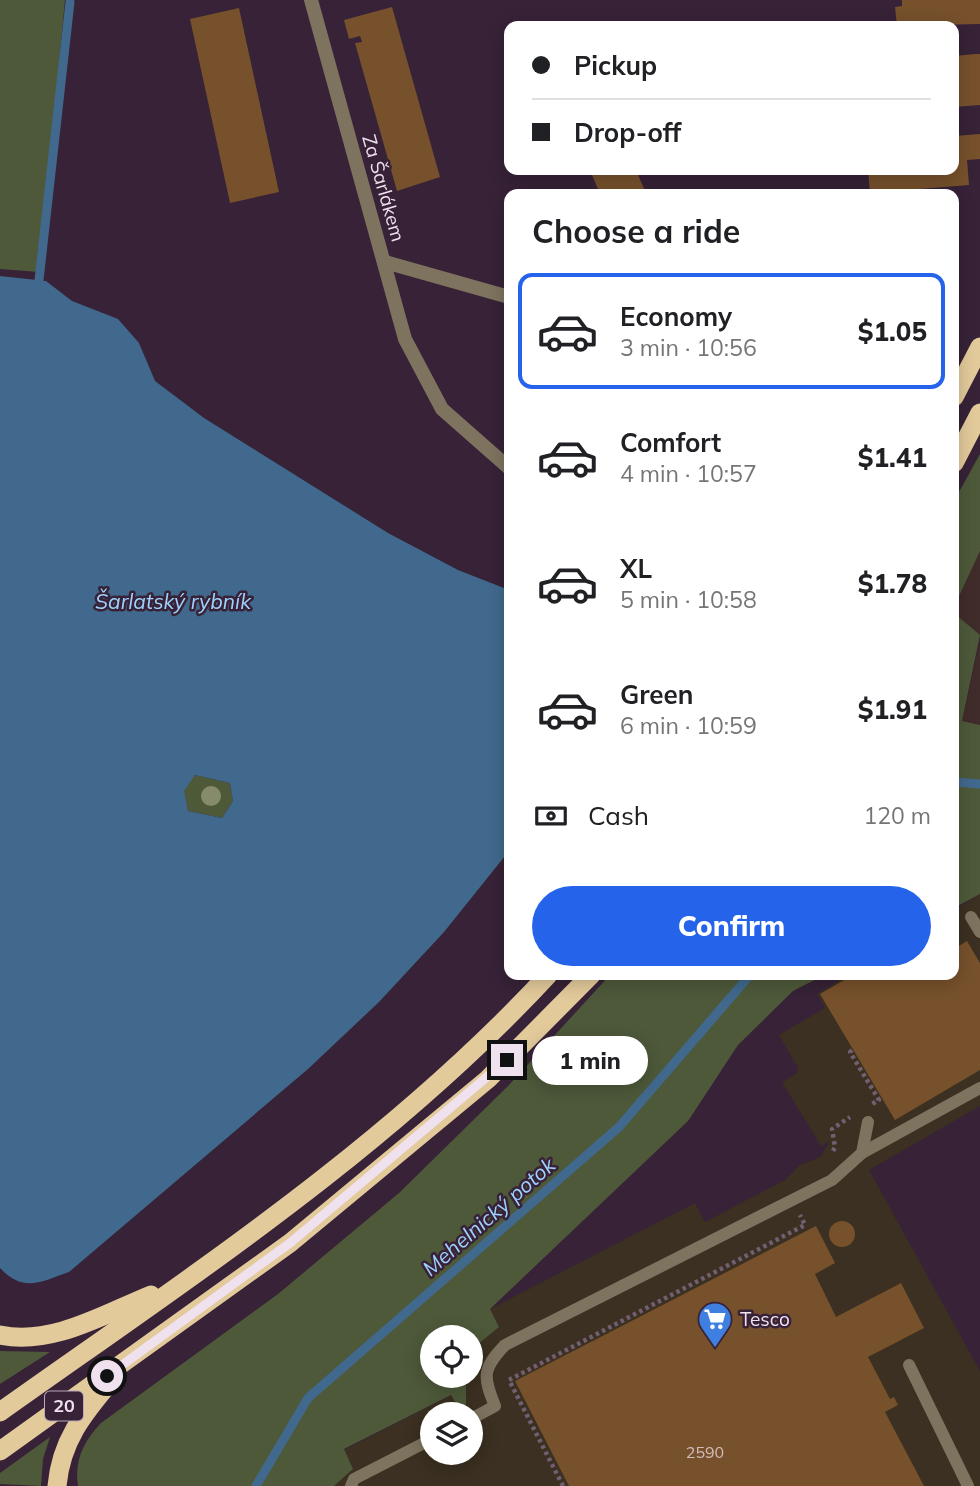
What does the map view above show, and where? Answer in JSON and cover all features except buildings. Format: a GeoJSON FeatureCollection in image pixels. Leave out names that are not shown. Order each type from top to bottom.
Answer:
{"type":"FeatureCollection","features":[{"type":"Feature","properties":{"kind":"highway"},"geometry":{"type":"LineString","coordinates":[[959,387],[980,347]]}},
{"type":"Feature","properties":{"kind":"highway"},"geometry":{"type":"LineString","coordinates":[[959,453],[980,412]]}},
{"type":"Feature","properties":{"kind":"highway","name":"20"},"geometry":{"type":"LineString","coordinates":[[0,1412],[350,1158],[463,1061],[543,980]]}},
{"type":"Feature","properties":{"kind":"highway","name":"20"},"geometry":{"type":"LineString","coordinates":[[0,1451],[290,1243],[477,1088],[586,980]]}},
{"type":"Feature","properties":{"kind":"highway"},"geometry":{"type":"LineString","coordinates":[[0,1335],[17,1339],[50,1335],[181,1283]]}},
{"type":"Feature","properties":{"kind":"highway"},"geometry":{"type":"LineString","coordinates":[[57,1486],[61,1458],[68,1439],[80,1418],[127,1362]]}},
{"type":"Feature","properties":{"kind":"street","name":"Za Šarlákem"},"geometry":{"type":"LineString","coordinates":[[311,0],[385,262],[504,297]]}},
{"type":"Feature","properties":{"kind":"street"},"geometry":{"type":"LineString","coordinates":[[385,262],[405,339],[442,409],[504,464]]}},
{"type":"Feature","properties":{"kind":"lane"},"geometry":{"type":"LineString","coordinates":[[971,917],[980,932]]}},
{"type":"Feature","properties":{"kind":"lane"},"geometry":{"type":"LineString","coordinates":[[483,1412],[495,1406],[485,1381],[489,1362],[505,1345],[832,1180],[862,1153],[980,1088]]}},
{"type":"Feature","properties":{"kind":"lane"},"geometry":{"type":"LineString","coordinates":[[862,1153],[868,1122]]}},
{"type":"Feature","properties":{"kind":"lane"},"geometry":{"type":"LineString","coordinates":[[909,1365],[968,1486]]}},
{"type":"Feature","properties":{"kind":"lane"},"geometry":{"type":"LineString","coordinates":[[351,1486],[354,1479],[420,1445]]}},
{"type":"Feature","properties":{"kind":"shaded area"},"geometry":{"type":"Polygon","coordinates":[[[980,551],[980,635],[959,617],[959,596],[980,551]]]}},
{"type":"Feature","properties":{"kind":"shaded area"},"geometry":{"type":"Polygon","coordinates":[[[980,640],[980,725],[962,721],[980,640]]]}},
{"type":"Feature","properties":{"kind":"shaded area"},"geometry":{"type":"Polygon","coordinates":[[[980,894],[980,1106],[869,1170],[980,1371],[980,1486],[334,1486],[353,1469],[344,1450],[420,1411],[420,1465],[483,1465],[483,1402],[463,1402],[465,1388],[483,1388],[483,1340],[499,1327],[490,1309],[695,1203],[705,1222],[785,1180],[800,1165],[820,1157],[830,1141],[821,1146],[782,1082],[797,1073],[798,1068],[779,1035],[825,1008],[817,994],[840,980],[959,980],[959,907],[980,894]]]}},
{"type":"Feature","properties":{"kind":"shaded area"},"geometry":{"type":"Polygon","coordinates":[[[451,1395],[456,1402],[437,1402],[451,1395]]]}},
{"type":"Feature","properties":{"kind":"green space"},"geometry":{"type":"Polygon","coordinates":[[[0,0],[65,0],[39,272],[0,269],[0,0]]]}},
{"type":"Feature","properties":{"kind":"green space"},"geometry":{"type":"Polygon","coordinates":[[[980,454],[980,551],[959,596],[959,492],[980,454]]]}},
{"type":"Feature","properties":{"kind":"green space"},"geometry":{"type":"Polygon","coordinates":[[[959,617],[980,635],[962,721],[980,725],[980,894],[959,905],[959,617]]]}},
{"type":"Feature","properties":{"kind":"green space"},"geometry":{"type":"Polygon","coordinates":[[[195,775],[230,783],[233,801],[222,818],[188,811],[183,791],[195,775]]]}},
{"type":"Feature","properties":{"kind":"green space"},"geometry":{"type":"Polygon","coordinates":[[[605,980],[814,980],[793,991],[738,1045],[688,1121],[490,1309],[499,1327],[483,1340],[483,1325],[420,1325],[420,1388],[466,1388],[466,1402],[455,1402],[451,1395],[437,1402],[420,1402],[420,1411],[344,1449],[353,1469],[334,1486],[78,1486],[79,1459],[101,1423],[278,1294],[399,1193],[508,1086],[605,980]]]}},
{"type":"Feature","properties":{"kind":"green space"},"geometry":{"type":"Polygon","coordinates":[[[0,1351],[50,1352],[0,1384],[0,1351]]]}},
{"type":"Feature","properties":{"kind":"green space"},"geometry":{"type":"Polygon","coordinates":[[[50,1437],[43,1459],[41,1486],[0,1484],[0,1473],[50,1437]]]}},
{"type":"Feature","properties":{"kind":"water","name":"Šarlatský rybník"},"geometry":{"type":"Polygon","coordinates":[[[0,276],[46,281],[72,301],[118,319],[139,343],[155,381],[204,418],[388,533],[458,570],[504,588],[504,857],[444,932],[379,1002],[308,1069],[69,1272],[33,1283],[17,1281],[0,1268],[0,276]],[[195,775],[184,791],[188,811],[222,818],[233,801],[230,783],[195,775]]]}},
{"type":"Feature","properties":{"kind":"waterway"},"geometry":{"type":"LineString","coordinates":[[38,289],[70,2]]}},
{"type":"Feature","properties":{"kind":"waterway","name":"Mehelnický potok"},"geometry":{"type":"LineString","coordinates":[[959,782],[980,784]]}},
{"type":"Feature","properties":{"kind":"waterway","name":"Mehelnický potok"},"geometry":{"type":"LineString","coordinates":[[256,1486],[308,1398],[619,1127],[746,980]]}},
{"type":"Feature","properties":{"kind":"place","name":"Tesco"},"geometry":{"type":"Point","coordinates":[715,1349]}},
{"type":"Feature","properties":{"kind":"route"},"geometry":{"type":"LineString","coordinates":[[107,1376],[290,1243],[488,1079],[507,1060]]}}]}
